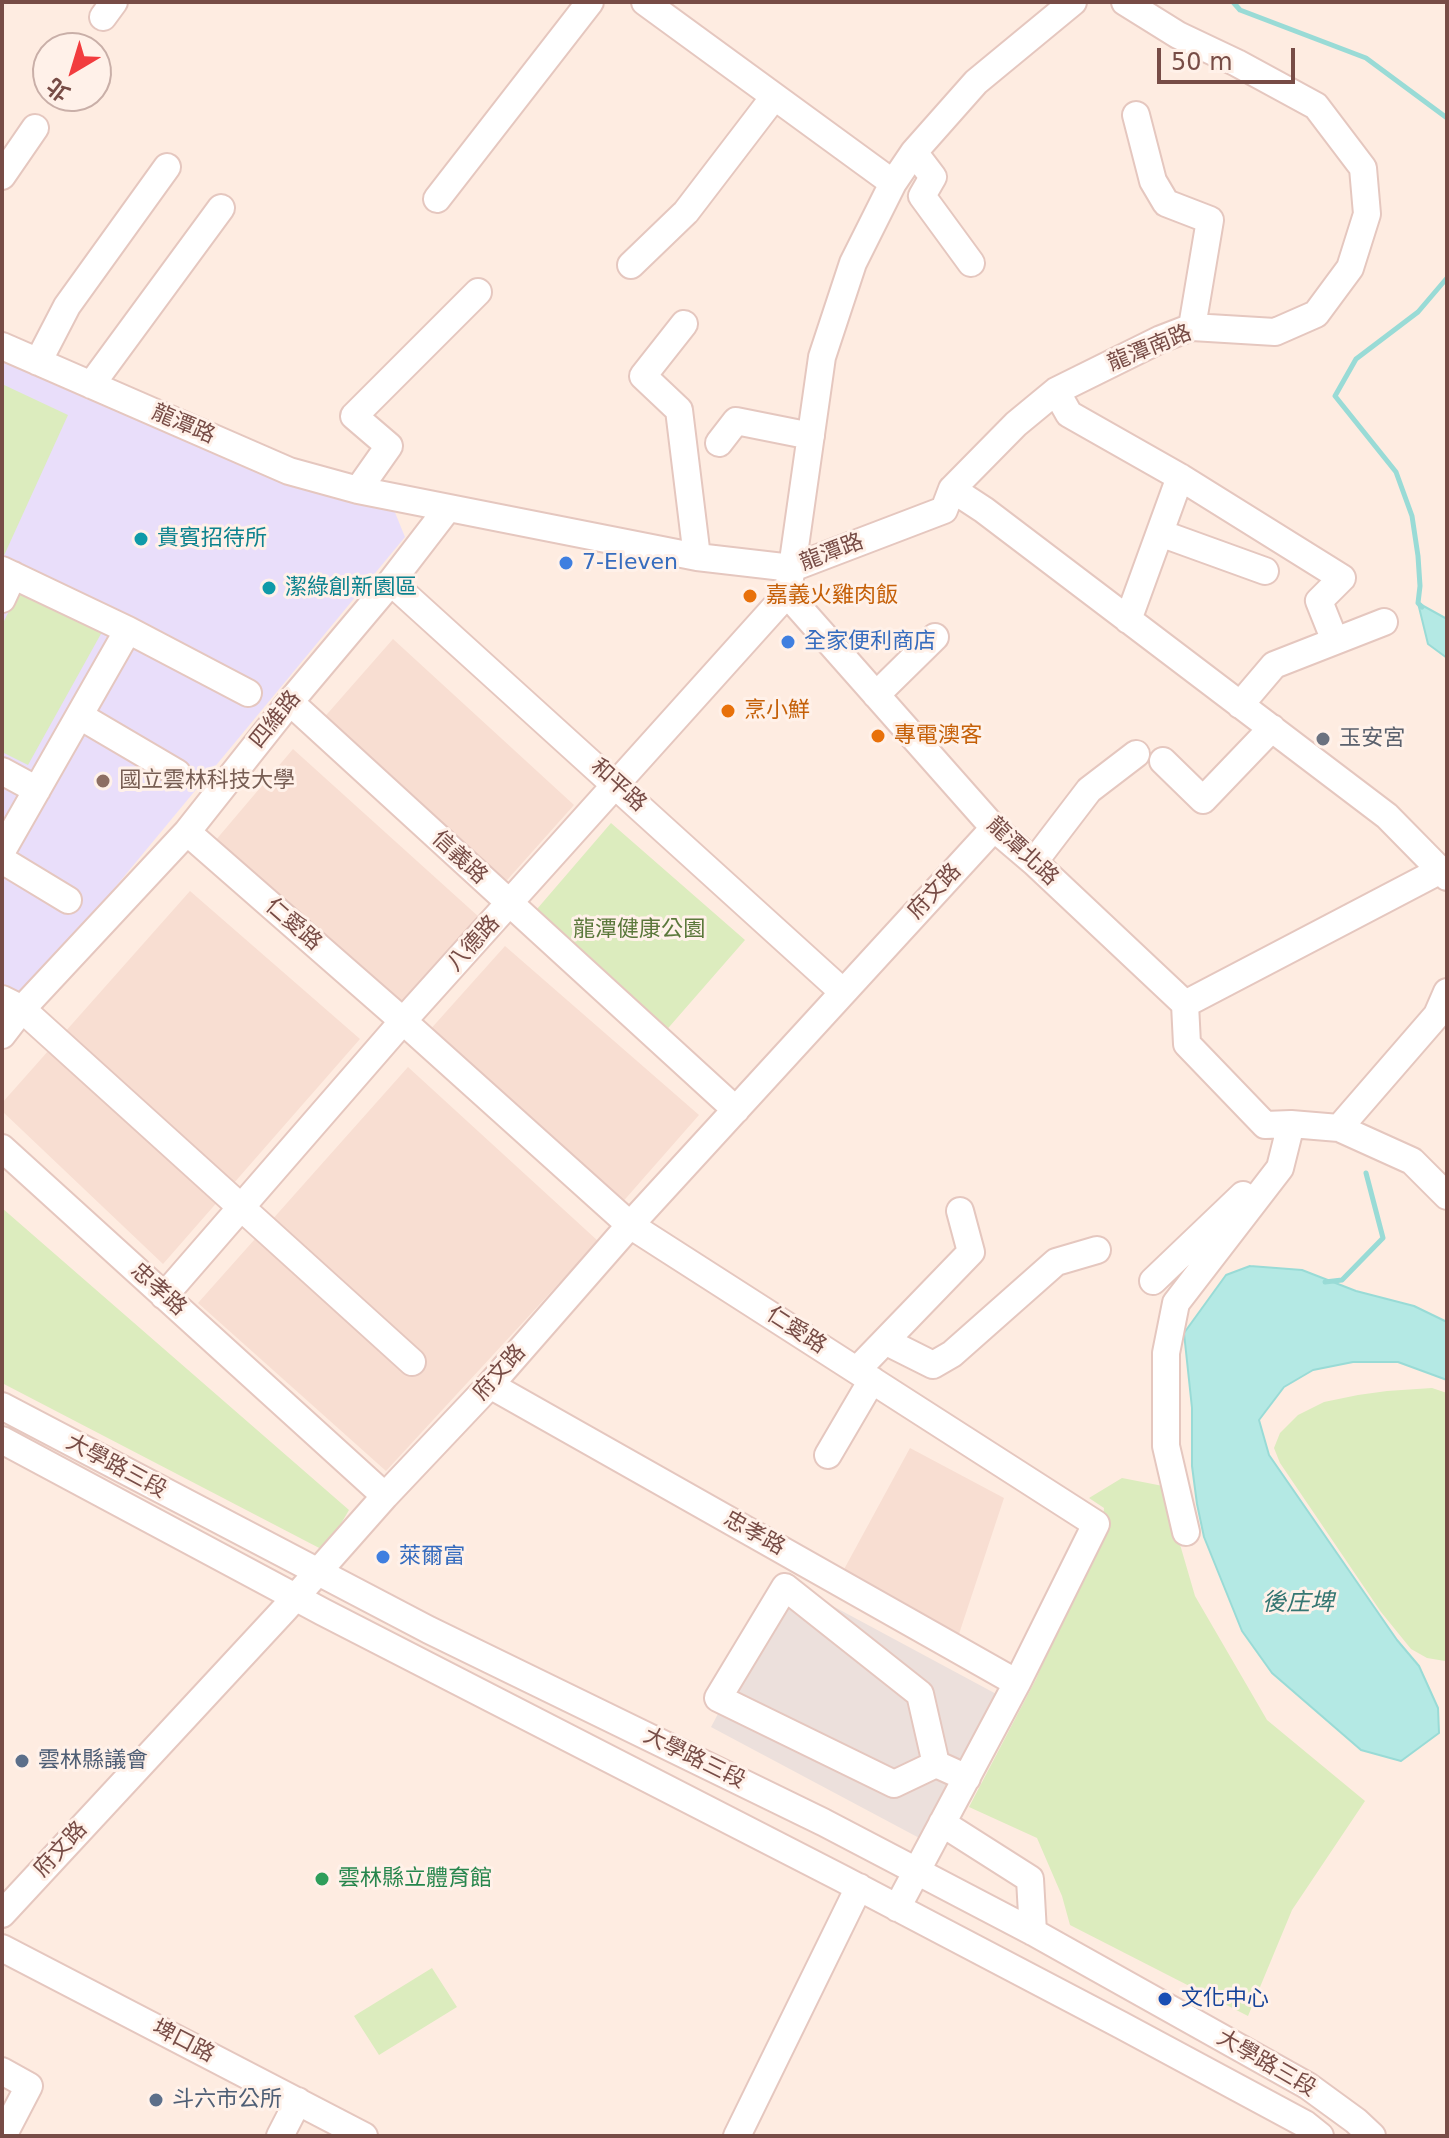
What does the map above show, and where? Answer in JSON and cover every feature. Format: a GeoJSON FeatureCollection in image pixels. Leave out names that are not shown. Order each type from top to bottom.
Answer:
{"type":"FeatureCollection","features":[{"type":"Feature","properties":{"kind":"street"},"geometry":{"type":"LineString","coordinates":[[437,199],[590,2]]}},
{"type":"Feature","properties":{"kind":"street"},"geometry":{"type":"LineString","coordinates":[[645,2],[893,183]]}},
{"type":"Feature","properties":{"kind":"street"},"geometry":{"type":"LineString","coordinates":[[787,594],[822,357],[853,263],[893,183],[914,152],[976,82],[1073,2]]}},
{"type":"Feature","properties":{"kind":"street","name":"龍潭南路"},"geometry":{"type":"LineString","coordinates":[[952,489],[1016,424],[1056,391],[1192,327],[1275,332],[1316,314],[1350,268],[1367,214],[1363,168],[1316,106],[1178,35],[1125,2]]}},
{"type":"Feature","properties":{"kind":"street"},"geometry":{"type":"LineString","coordinates":[[631,265],[686,212],[774,97]]}},
{"type":"Feature","properties":{"kind":"street"},"geometry":{"type":"LineString","coordinates":[[1136,115],[1153,181],[1166,203],[1210,220],[1192,327]]}},
{"type":"Feature","properties":{"kind":"street"},"geometry":{"type":"LineString","coordinates":[[2,176],[35,128]]}},
{"type":"Feature","properties":{"kind":"street"},"geometry":{"type":"LineString","coordinates":[[914,152],[933,177],[922,196],[971,263]]}},
{"type":"Feature","properties":{"kind":"street"},"geometry":{"type":"LineString","coordinates":[[38,362],[67,306],[167,167]]}},
{"type":"Feature","properties":{"kind":"street"},"geometry":{"type":"LineString","coordinates":[[91,385],[221,208]]}},
{"type":"Feature","properties":{"kind":"street"},"geometry":{"type":"LineString","coordinates":[[358,490],[389,446],[354,416],[478,292]]}},
{"type":"Feature","properties":{"kind":"street"},"geometry":{"type":"LineString","coordinates":[[684,324],[643,376],[679,410],[697,557]]}},
{"type":"Feature","properties":{"kind":"street","name":"龍潭路"},"geometry":{"type":"LineString","coordinates":[[2,346],[289,471],[358,490],[697,557],[792,568],[944,510],[952,489]]}},
{"type":"Feature","properties":{"kind":"street"},"geometry":{"type":"LineString","coordinates":[[1056,391],[1069,414],[1180,477],[1342,578],[1319,601],[1335,641]]}},
{"type":"Feature","properties":{"kind":"street"},"geometry":{"type":"LineString","coordinates":[[719,443],[736,421],[811,436]]}},
{"type":"Feature","properties":{"kind":"street"},"geometry":{"type":"LineString","coordinates":[[1128,620],[1180,477]]}},
{"type":"Feature","properties":{"kind":"street"},"geometry":{"type":"LineString","coordinates":[[952,489],[984,510],[1387,816],[1443,874],[1185,1004],[1187,1044],[1278,1125],[1339,1128],[1412,1161],[1447,1196]]}},
{"type":"Feature","properties":{"kind":"street","name":"四維路"},"geometry":{"type":"LineString","coordinates":[[2,1035],[12,1004],[187,832],[448,508]]}},
{"type":"Feature","properties":{"kind":"street"},"geometry":{"type":"LineString","coordinates":[[1160,533],[1265,571]]}},
{"type":"Feature","properties":{"kind":"street"},"geometry":{"type":"LineString","coordinates":[[2,599],[8,573],[128,630],[248,693]]}},
{"type":"Feature","properties":{"kind":"street","name":"和平路"},"geometry":{"type":"LineString","coordinates":[[391,582],[843,992]]}},
{"type":"Feature","properties":{"kind":"street","name":"龍潭北路"},"geometry":{"type":"LineString","coordinates":[[787,594],[994,828],[1185,1004]]}},
{"type":"Feature","properties":{"kind":"street","name":"八德路"},"geometry":{"type":"LineString","coordinates":[[164,1296],[403,1021],[787,594]]}},
{"type":"Feature","properties":{"kind":"street"},"geometry":{"type":"LineString","coordinates":[[1240,705],[1274,665],[1384,622]]}},
{"type":"Feature","properties":{"kind":"street"},"geometry":{"type":"LineString","coordinates":[[2,851],[128,630]]}},
{"type":"Feature","properties":{"kind":"street"},"geometry":{"type":"LineString","coordinates":[[876,695],[935,637]]}},
{"type":"Feature","properties":{"kind":"street","name":"信義路"},"geometry":{"type":"LineString","coordinates":[[290,702],[736,1110]]}},
{"type":"Feature","properties":{"kind":"street"},"geometry":{"type":"LineString","coordinates":[[80,716],[177,773]]}},
{"type":"Feature","properties":{"kind":"street"},"geometry":{"type":"LineString","coordinates":[[1163,761],[1203,800],[1272,728]]}},
{"type":"Feature","properties":{"kind":"street"},"geometry":{"type":"LineString","coordinates":[[1034,862],[1089,790],[1136,754]]}},
{"type":"Feature","properties":{"kind":"street"},"geometry":{"type":"LineString","coordinates":[[2,771],[37,790]]}},
{"type":"Feature","properties":{"kind":"street","name":"府文路"},"geometry":{"type":"LineString","coordinates":[[2,1914],[490,1385],[630,1225],[994,828]]}},
{"type":"Feature","properties":{"kind":"street","name":"仁愛路"},"geometry":{"type":"LineString","coordinates":[[187,832],[630,1225],[1096,1524],[1017,1683],[897,1908]]}},
{"type":"Feature","properties":{"kind":"street"},"geometry":{"type":"LineString","coordinates":[[2,860],[68,900]]}},
{"type":"Feature","properties":{"kind":"street"},"geometry":{"type":"LineString","coordinates":[[1339,1128],[1442,1003]]}},
{"type":"Feature","properties":{"kind":"street"},"geometry":{"type":"LineString","coordinates":[[12,1004],[412,1362]]}},
{"type":"Feature","properties":{"kind":"street"},"geometry":{"type":"LineString","coordinates":[[1186,1532],[1166,1446],[1166,1353],[1176,1303],[1280,1168],[1283,1156],[1278,1125]]}},
{"type":"Feature","properties":{"kind":"street","name":"忠孝路"},"geometry":{"type":"LineString","coordinates":[[2,1148],[385,1496]]}},
{"type":"Feature","properties":{"kind":"street"},"geometry":{"type":"LineString","coordinates":[[1153,1281],[1283,1156]]}},
{"type":"Feature","properties":{"kind":"street"},"geometry":{"type":"LineString","coordinates":[[828,1455],[864,1375],[885,1341],[971,1252],[960,1211]]}},
{"type":"Feature","properties":{"kind":"street"},"geometry":{"type":"LineString","coordinates":[[885,1341],[933,1365],[952,1354],[1056,1262],[1097,1250]]}},
{"type":"Feature","properties":{"kind":"street","name":"忠孝路"},"geometry":{"type":"LineString","coordinates":[[490,1385],[1017,1683]]}},
{"type":"Feature","properties":{"kind":"street","name":"大學路三段"},"geometry":{"type":"LineString","coordinates":[[2,1406],[317,1573],[823,1822],[1033,1932],[1308,2086],[1372,2136]]}},
{"type":"Feature","properties":{"kind":"street","name":"大學路三段"},"geometry":{"type":"LineString","coordinates":[[2,1440],[296,1597],[1134,2032],[1305,2124],[1320,2136]]}},
{"type":"Feature","properties":{"kind":"street"},"geometry":{"type":"LineString","coordinates":[[936,1764],[920,1694],[785,1587],[718,1698],[894,1784],[936,1764],[967,1778]]}},
{"type":"Feature","properties":{"kind":"street"},"geometry":{"type":"LineString","coordinates":[[942,1823],[1030,1879],[1033,1932]]}},
{"type":"Feature","properties":{"kind":"street"},"geometry":{"type":"LineString","coordinates":[[737,2136],[859,1887]]}},
{"type":"Feature","properties":{"kind":"street","name":"埤口路"},"geometry":{"type":"LineString","coordinates":[[2,1948],[364,2136]]}},
{"type":"Feature","properties":{"kind":"street"},"geometry":{"type":"LineString","coordinates":[[2,2071],[29,2086],[3,2136]]}},
{"type":"Feature","properties":{"kind":"street"},"geometry":{"type":"LineString","coordinates":[[280,2136],[298,2101]]}},
{"type":"Feature","properties":{"kind":"shaded area","name":"國立雲林科技大學"},"geometry":{"type":"Polygon","coordinates":[[[2,357],[394,510],[405,537],[2,1024],[2,357]]]}},
{"type":"Feature","properties":{"kind":"shaded area"},"geometry":{"type":"Polygon","coordinates":[[[393,639],[574,805],[500,888],[321,721],[393,639]]]}},
{"type":"Feature","properties":{"kind":"shaded area"},"geometry":{"type":"Polygon","coordinates":[[[293,749],[479,917],[399,1007],[215,841],[293,749]]]}},
{"type":"Feature","properties":{"kind":"shaded area"},"geometry":{"type":"Polygon","coordinates":[[[190,891],[360,1039],[163,1264],[2,1111],[2,1103],[190,891]]]}},
{"type":"Feature","properties":{"kind":"shaded area"},"geometry":{"type":"Polygon","coordinates":[[[505,946],[699,1115],[620,1205],[428,1032],[505,946]]]}},
{"type":"Feature","properties":{"kind":"shaded area"},"geometry":{"type":"Polygon","coordinates":[[[408,1067],[598,1241],[386,1471],[198,1303],[408,1067]]]}},
{"type":"Feature","properties":{"kind":"shaded area"},"geometry":{"type":"Polygon","coordinates":[[[910,1448],[1004,1498],[958,1637],[842,1573],[910,1448]]]}},
{"type":"Feature","properties":{"kind":"shaded area"},"geometry":{"type":"Polygon","coordinates":[[[788,1582],[1000,1696],[923,1840],[711,1727],[788,1582]]]}},
{"type":"Feature","properties":{"kind":"green space"},"geometry":{"type":"Polygon","coordinates":[[[2,384],[68,415],[2,560],[2,384]]]}},
{"type":"Feature","properties":{"kind":"green space"},"geometry":{"type":"Polygon","coordinates":[[[20,589],[102,632],[28,765],[2,752],[2,625],[20,589]]]}},
{"type":"Feature","properties":{"kind":"green space","name":"龍潭健康公園"},"geometry":{"type":"Polygon","coordinates":[[[611,823],[745,940],[663,1034],[531,916],[611,823]]]}},
{"type":"Feature","properties":{"kind":"green space"},"geometry":{"type":"Polygon","coordinates":[[[2,1208],[349,1510],[325,1551],[2,1383],[2,1208]]]}},
{"type":"Feature","properties":{"kind":"green space"},"geometry":{"type":"Polygon","coordinates":[[[1432,1388],[1447,1393],[1447,1661],[1427,1658],[1411,1649],[1381,1612],[1280,1463],[1274,1448],[1280,1433],[1298,1415],[1324,1402],[1387,1391],[1432,1388]]]}},
{"type":"Feature","properties":{"kind":"green space"},"geometry":{"type":"Polygon","coordinates":[[[1122,1478],[1163,1486],[1195,1596],[1267,1720],[1365,1801],[1292,1910],[1248,2016],[1070,1925],[1062,1896],[1037,1838],[969,1807],[1036,1679],[1102,1529],[1104,1508],[1089,1498],[1122,1478]]]}},
{"type":"Feature","properties":{"kind":"green space"},"geometry":{"type":"Polygon","coordinates":[[[432,1968],[457,2007],[379,2055],[354,2016],[432,1968]]]}},
{"type":"Feature","properties":{"kind":"water"},"geometry":{"type":"Polygon","coordinates":[[[1418,603],[1447,619],[1447,658],[1428,644],[1418,603]]]}},
{"type":"Feature","properties":{"kind":"water","name":"後庄埤"},"geometry":{"type":"Polygon","coordinates":[[[1250,1266],[1302,1270],[1356,1291],[1414,1306],[1447,1322],[1447,1380],[1398,1362],[1353,1362],[1313,1370],[1284,1387],[1259,1420],[1269,1455],[1397,1640],[1419,1666],[1438,1708],[1439,1733],[1401,1761],[1361,1750],[1272,1673],[1242,1631],[1204,1537],[1192,1466],[1192,1408],[1184,1333],[1226,1275],[1250,1266]]]}},
{"type":"Feature","properties":{"kind":"waterway"},"geometry":{"type":"LineString","coordinates":[[1233,2],[1240,10],[1366,58],[1447,118]]}},
{"type":"Feature","properties":{"kind":"waterway"},"geometry":{"type":"LineString","coordinates":[[1422,607],[1418,603],[1418,556],[1412,516],[1396,472],[1335,396],[1356,359],[1418,312],[1447,278]]}},
{"type":"Feature","properties":{"kind":"waterway"},"geometry":{"type":"LineString","coordinates":[[1325,1282],[1342,1280],[1383,1238],[1366,1173]]}},
{"type":"Feature","properties":{"kind":"place","name":"貴賓招待所"},"geometry":{"type":"Point","coordinates":[141,539]}},
{"type":"Feature","properties":{"kind":"place","name":"7-Eleven"},"geometry":{"type":"Point","coordinates":[566,563]}},
{"type":"Feature","properties":{"kind":"place","name":"潔綠創新園區"},"geometry":{"type":"Point","coordinates":[269,588]}},
{"type":"Feature","properties":{"kind":"place","name":"嘉義火雞肉飯"},"geometry":{"type":"Point","coordinates":[750,596]}},
{"type":"Feature","properties":{"kind":"place","name":"全家便利商店"},"geometry":{"type":"Point","coordinates":[788,642]}},
{"type":"Feature","properties":{"kind":"place","name":"烹小鮮"},"geometry":{"type":"Point","coordinates":[728,711]}},
{"type":"Feature","properties":{"kind":"place","name":"專電澳客"},"geometry":{"type":"Point","coordinates":[878,736]}},
{"type":"Feature","properties":{"kind":"place","name":"玉安宮"},"geometry":{"type":"Point","coordinates":[1323,739]}},
{"type":"Feature","properties":{"kind":"place","name":"國立雲林科技大學"},"geometry":{"type":"Point","coordinates":[103,781]}},
{"type":"Feature","properties":{"kind":"place","name":"萊爾富"},"geometry":{"type":"Point","coordinates":[383,1557]}},
{"type":"Feature","properties":{"kind":"place","name":"雲林縣議會"},"geometry":{"type":"Point","coordinates":[22,1761]}},
{"type":"Feature","properties":{"kind":"place","name":"雲林縣立體育館"},"geometry":{"type":"Point","coordinates":[322,1879]}},
{"type":"Feature","properties":{"kind":"place","name":"文化中心"},"geometry":{"type":"Point","coordinates":[1165,1999]}},
{"type":"Feature","properties":{"kind":"place","name":"斗六市公所"},"geometry":{"type":"Point","coordinates":[156,2100]}}]}
